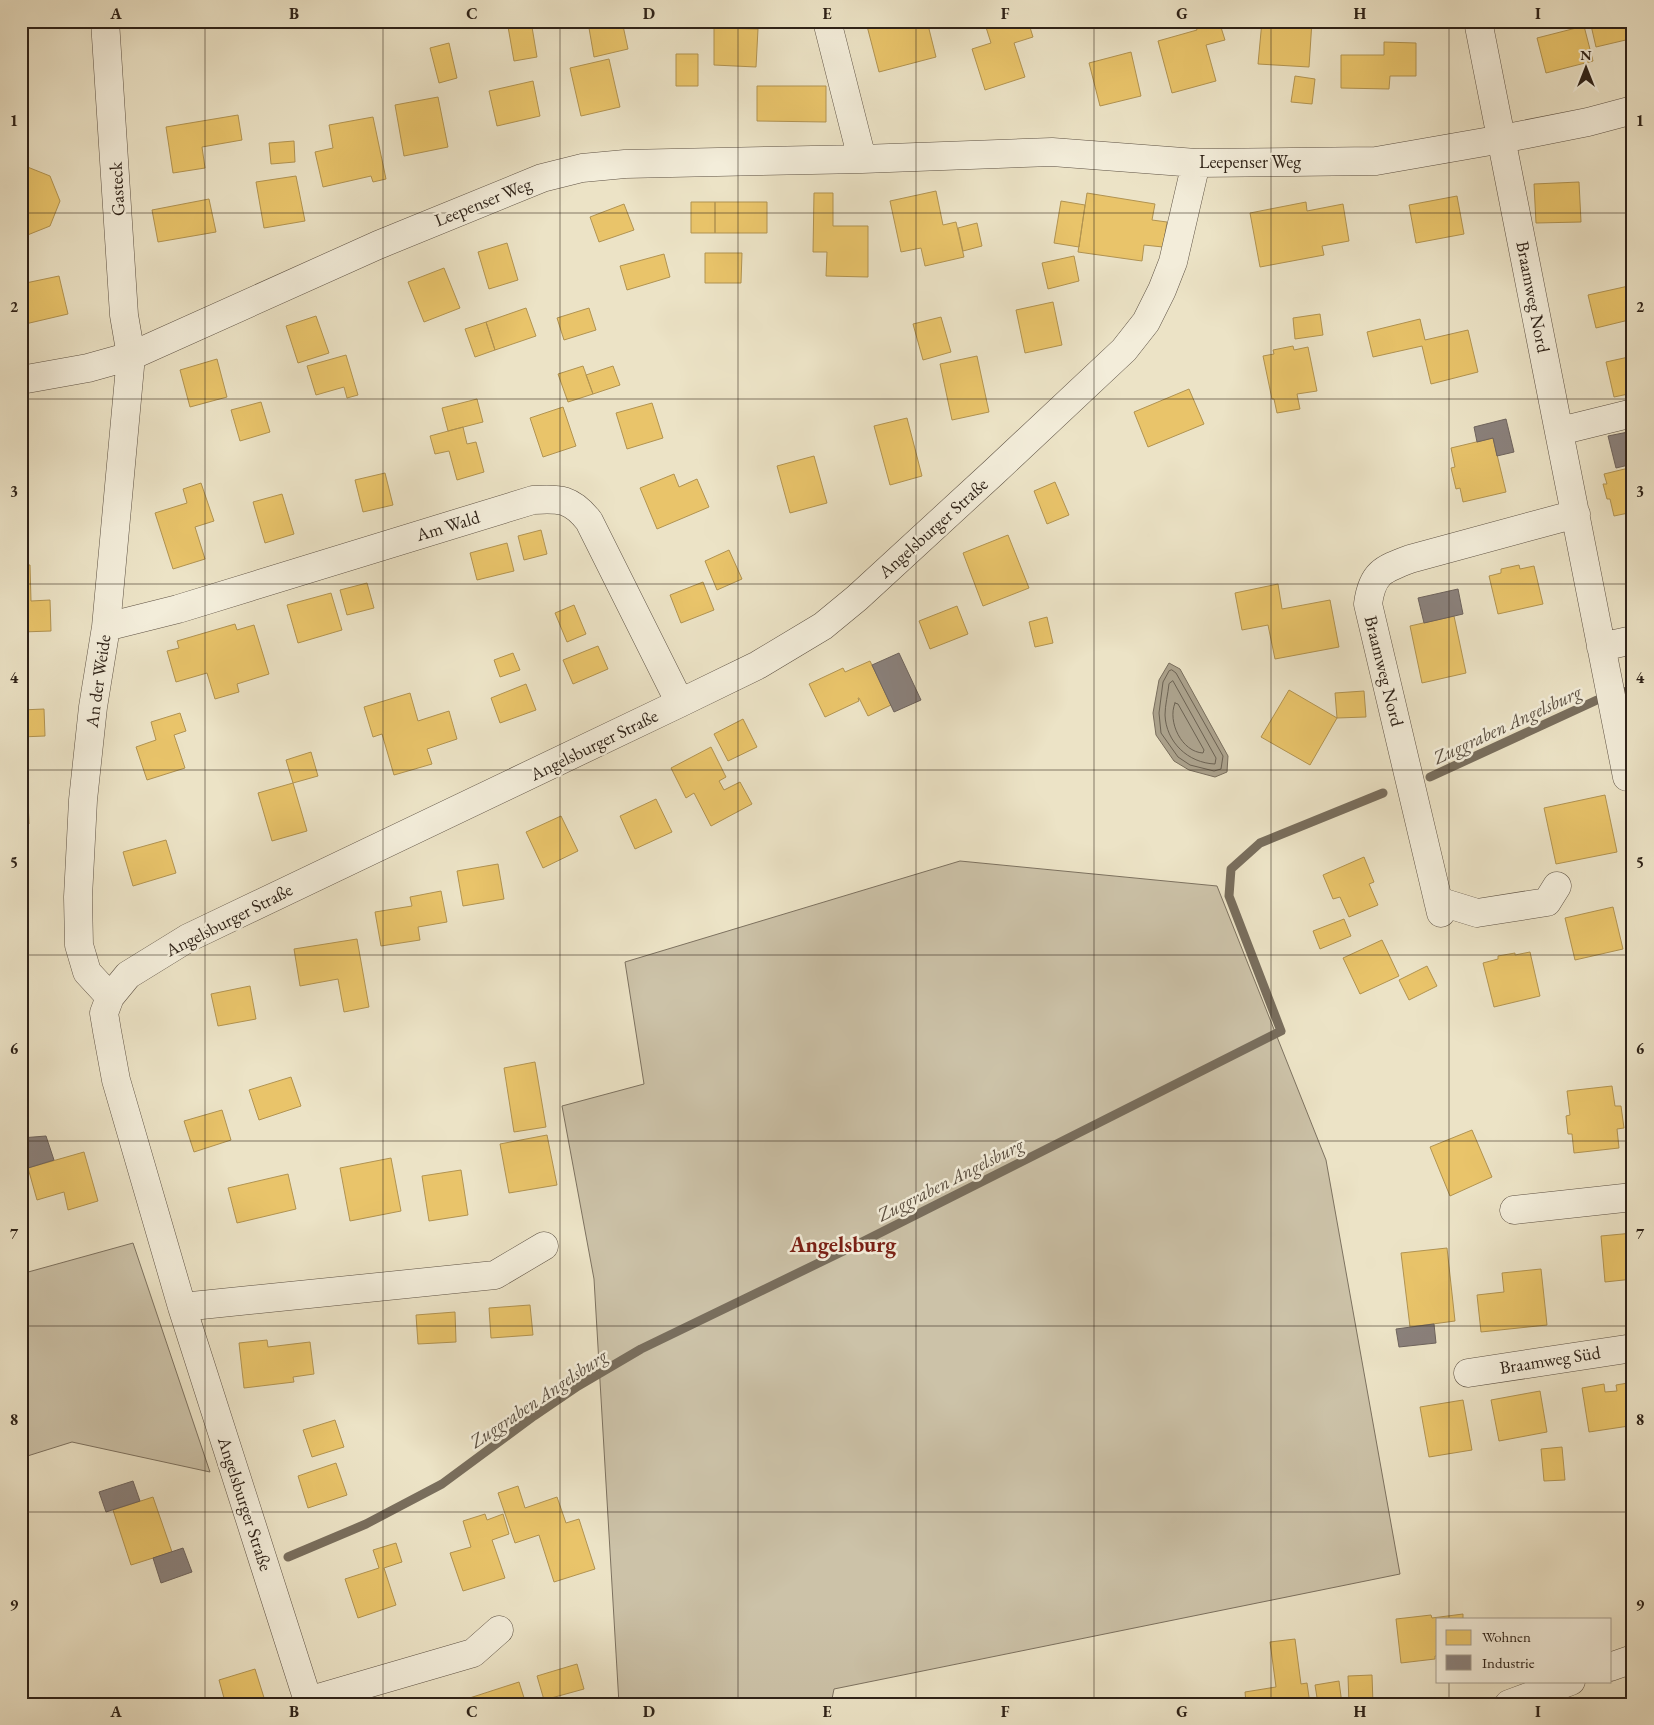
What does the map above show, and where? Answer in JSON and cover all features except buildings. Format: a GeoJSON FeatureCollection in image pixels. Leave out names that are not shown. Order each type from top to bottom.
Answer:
{"type":"FeatureCollection","features":[{"type":"Feature","properties":{"kind":"street","name":"Gasteck"},"geometry":{"type":"LineString","coordinates":[[105,21],[124,315],[131,356]]}},
{"type":"Feature","properties":{"kind":"street"},"geometry":{"type":"LineString","coordinates":[[826,21],[862,159]]}},
{"type":"Feature","properties":{"kind":"street","name":"Braamweg Nord"},"geometry":{"type":"LineString","coordinates":[[1478,21],[1627,777]]}},
{"type":"Feature","properties":{"kind":"street","name":"Leepenser Weg"},"geometry":{"type":"LineString","coordinates":[[21,380],[88,368],[131,356],[378,245],[542,178],[582,168],[625,164],[862,159],[1052,152],[1196,163],[1376,161],[1588,122],[1633,110]]}},
{"type":"Feature","properties":{"kind":"street","name":"Angelsburger Straße"},"geometry":{"type":"LineString","coordinates":[[499,1630],[473,1653],[308,1702],[182,1307],[116,1080],[104,1013],[110,996],[128,975],[188,938],[680,703],[758,664],[823,626],[979,486],[1124,350],[1146,322],[1162,290],[1170,269],[1196,163]]}},
{"type":"Feature","properties":{"kind":"street","name":"An der Weide"},"geometry":{"type":"LineString","coordinates":[[110,996],[87,972],[80,945],[78,898],[83,800],[93,707],[106,627],[131,356]]}},
{"type":"Feature","properties":{"kind":"street"},"geometry":{"type":"LineString","coordinates":[[1560,431],[1633,413]]}},
{"type":"Feature","properties":{"kind":"street","name":"Am Wald"},"geometry":{"type":"LineString","coordinates":[[106,627],[178,609],[533,500],[568,501],[581,510],[589,521],[680,703]]}},
{"type":"Feature","properties":{"kind":"street","name":"Braamweg Nord"},"geometry":{"type":"LineString","coordinates":[[1556,886],[1547,902],[1477,913],[1439,907],[1368,604],[1369,591],[1376,578],[1386,568],[1410,559],[1576,514]]}},
{"type":"Feature","properties":{"kind":"street"},"geometry":{"type":"LineString","coordinates":[[1601,647],[1633,640]]}},
{"type":"Feature","properties":{"kind":"street"},"geometry":{"type":"LineString","coordinates":[[1514,1210],[1633,1197]]}},
{"type":"Feature","properties":{"kind":"street"},"geometry":{"type":"LineString","coordinates":[[182,1307],[496,1275],[544,1246]]}},
{"type":"Feature","properties":{"kind":"street","name":"Braamweg Süd"},"geometry":{"type":"LineString","coordinates":[[1468,1373],[1633,1348]]}},
{"type":"Feature","properties":{"kind":"street"},"geometry":{"type":"LineString","coordinates":[[1612,1666],[1633,1659]]}},
{"type":"Feature","properties":{"kind":"street"},"geometry":{"type":"LineString","coordinates":[[1509,1704],[1568,1682]]}},
{"type":"Feature","properties":{"kind":"shaded area"},"geometry":{"type":"Polygon","coordinates":[[[960,861],[1217,886],[1326,1160],[1400,1574],[834,1689],[831,1704],[619,1704],[594,1279],[562,1106],[644,1084],[625,962],[960,861]]]}},
{"type":"Feature","properties":{"kind":"shaded area"},"geometry":{"type":"Polygon","coordinates":[[[133,1243],[210,1472],[72,1442],[21,1458],[21,1274],[133,1243]]]}},
{"type":"Feature","properties":{"kind":"water"},"geometry":{"type":"Polygon","coordinates":[[[1169,663],[1180,669],[1228,756],[1227,772],[1215,777],[1189,770],[1174,761],[1156,735],[1153,713],[1159,680],[1169,663]]]}},
{"type":"Feature","properties":{"kind":"waterway","name":"Zuggraben Angelsburg"},"geometry":{"type":"LineString","coordinates":[[1621,693],[1633,689]]}},
{"type":"Feature","properties":{"kind":"waterway","name":"Zuggraben Angelsburg"},"geometry":{"type":"LineString","coordinates":[[1430,777],[1597,700]]}},
{"type":"Feature","properties":{"kind":"waterway","name":"Zuggraben Angelsburg"},"geometry":{"type":"LineString","coordinates":[[288,1557],[366,1524],[442,1484],[578,1386],[641,1349],[862,1242],[1281,1031],[1229,896],[1231,869],[1260,843],[1383,793]]}},
{"type":"Feature","properties":{"kind":"district","name":"Angelsburg"},"geometry":{"type":"Point","coordinates":[843,1244]}}]}
